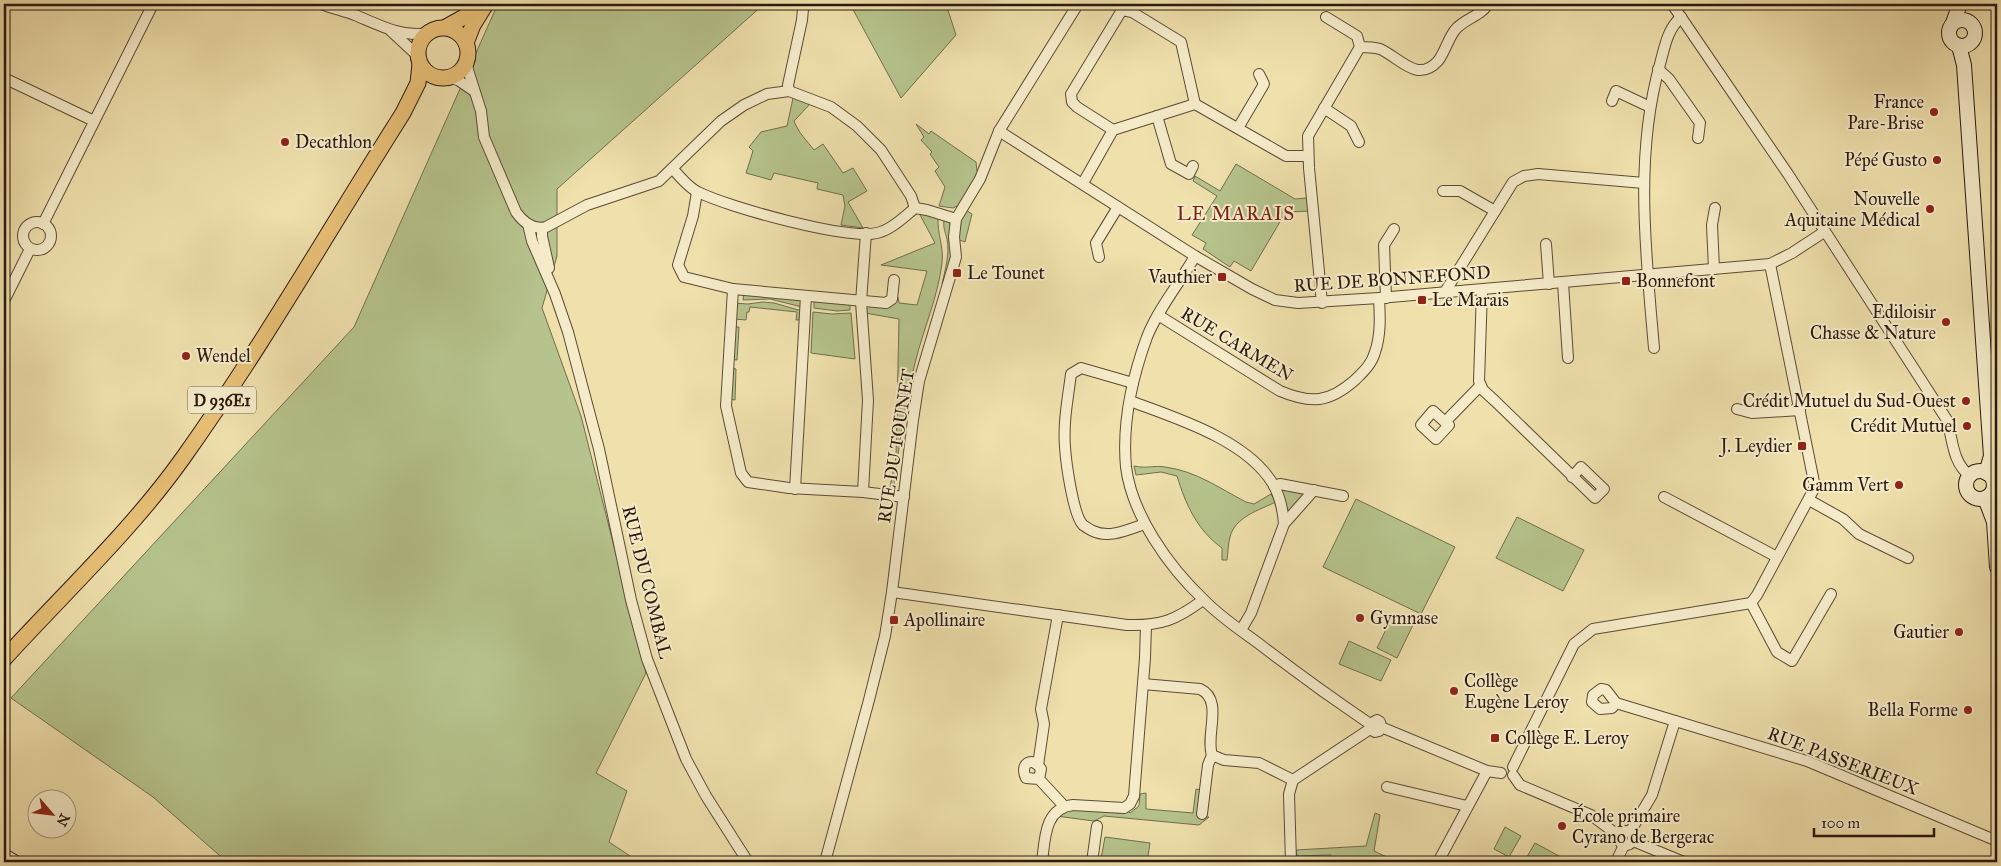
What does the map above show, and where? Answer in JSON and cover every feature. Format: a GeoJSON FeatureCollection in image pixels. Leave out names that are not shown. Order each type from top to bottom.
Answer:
{"type":"FeatureCollection","features":[{"type":"Feature","properties":{"kind":"main road"},"geometry":{"type":"LineString","coordinates":[[446,27],[462,35],[468,49],[467,60],[463,68],[457,74],[445,78],[428,74],[419,60],[418,47],[421,39],[433,29],[446,27],[464,17],[481,4]]}},
{"type":"Feature","properties":{"kind":"main road"},"geometry":{"type":"LineString","coordinates":[[466,43],[473,25],[486,4]]}},
{"type":"Feature","properties":{"kind":"main road"},"geometry":{"type":"LineString","coordinates":[[1959,22],[1960,4]]}},
{"type":"Feature","properties":{"kind":"main road"},"geometry":{"type":"LineString","coordinates":[[1964,65],[1973,42],[1975,36],[1975,29],[1972,23],[1959,22],[1949,30],[1949,36],[1959,46],[1966,46],[1973,42]]}},
{"type":"Feature","properties":{"kind":"main road"},"geometry":{"type":"LineString","coordinates":[[1959,46],[1964,65],[1991,456],[1986,473]]}},
{"type":"Feature","properties":{"kind":"main road","name":"D 936E1"},"geometry":{"type":"LineString","coordinates":[[4,659],[136,517],[182,459],[255,350],[403,113],[418,83],[419,60]]}},
{"type":"Feature","properties":{"kind":"main road","name":"D 936E1"},"geometry":{"type":"LineString","coordinates":[[403,113],[426,89],[445,78]]}},
{"type":"Feature","properties":{"kind":"main road"},"geometry":{"type":"LineString","coordinates":[[1978,472],[1986,473],[1992,478],[1996,486],[1986,498],[1977,499],[1970,494],[1967,483],[1970,476],[1978,472]]}},
{"type":"Feature","properties":{"kind":"main road"},"geometry":{"type":"LineString","coordinates":[[1986,498],[1994,522],[1997,567]]}},
{"type":"Feature","properties":{"kind":"main road"},"geometry":{"type":"LineString","coordinates":[[4,856],[14,862]]}},
{"type":"Feature","properties":{"kind":"street"},"geometry":{"type":"LineString","coordinates":[[43,224],[153,4]]}},
{"type":"Feature","properties":{"kind":"street"},"geometry":{"type":"LineString","coordinates":[[321,4],[353,14],[390,30],[419,34],[427,33]]}},
{"type":"Feature","properties":{"kind":"street","name":"RUE DU TOUNET"},"geometry":{"type":"LineString","coordinates":[[825,862],[872,691],[884,636],[892,592],[913,420],[920,381],[956,257],[954,237],[956,219],[980,179],[999,131],[1078,4]]}},
{"type":"Feature","properties":{"kind":"street"},"geometry":{"type":"LineString","coordinates":[[1360,47],[1371,47],[1381,50],[1411,69],[1430,68],[1438,60],[1455,31],[1462,23],[1483,12],[1488,4]]}},
{"type":"Feature","properties":{"kind":"street"},"geometry":{"type":"LineString","coordinates":[[1672,4],[1788,174],[1947,420],[1956,459],[1970,476]]}},
{"type":"Feature","properties":{"kind":"street"},"geometry":{"type":"LineString","coordinates":[[789,91],[788,85],[803,9]]}},
{"type":"Feature","properties":{"kind":"street"},"geometry":{"type":"LineString","coordinates":[[1113,130],[1077,108],[1072,102],[1071,94],[1122,10],[1132,12],[1181,42],[1195,104]]}},
{"type":"Feature","properties":{"kind":"street"},"geometry":{"type":"LineString","coordinates":[[1322,302],[1308,156],[1308,136],[1360,47],[1357,36],[1326,17]]}},
{"type":"Feature","properties":{"kind":"street"},"geometry":{"type":"LineString","coordinates":[[1654,348],[1648,276],[1644,183],[1645,140],[1658,69],[1671,26],[1681,17]]}},
{"type":"Feature","properties":{"kind":"street"},"geometry":{"type":"LineString","coordinates":[[390,30],[419,60]]}},
{"type":"Feature","properties":{"kind":"street","name":"RUE DU COMBAL"},"geometry":{"type":"LineString","coordinates":[[467,60],[474,91],[480,106],[484,137],[489,152],[516,212],[528,224],[532,241],[555,294],[568,332],[599,449],[631,600],[647,659],[686,759],[706,796],[748,862]]}},
{"type":"Feature","properties":{"kind":"street"},"geometry":{"type":"LineString","coordinates":[[1658,69],[1669,78],[1700,123],[1698,138]]}},
{"type":"Feature","properties":{"kind":"street"},"geometry":{"type":"LineString","coordinates":[[1238,128],[1264,84],[1259,74]]}},
{"type":"Feature","properties":{"kind":"street"},"geometry":{"type":"LineString","coordinates":[[4,78],[94,121]]}},
{"type":"Feature","properties":{"kind":"street"},"geometry":{"type":"LineString","coordinates":[[445,78],[458,80],[474,91]]}},
{"type":"Feature","properties":{"kind":"street"},"geometry":{"type":"LineString","coordinates":[[528,224],[533,227],[542,228],[587,205],[659,181],[721,121],[744,105],[767,94],[789,91],[831,107],[857,126],[881,150],[911,196],[915,208]]}},
{"type":"Feature","properties":{"kind":"street"},"geometry":{"type":"LineString","coordinates":[[1612,101],[1616,92],[1650,107]]}},
{"type":"Feature","properties":{"kind":"street"},"geometry":{"type":"LineString","coordinates":[[1082,183],[1113,130],[1195,104],[1286,156],[1308,156]]}},
{"type":"Feature","properties":{"kind":"street"},"geometry":{"type":"LineString","coordinates":[[1324,108],[1351,126],[1358,142]]}},
{"type":"Feature","properties":{"kind":"street"},"geometry":{"type":"LineString","coordinates":[[1157,116],[1171,164],[1188,174],[1193,166]]}},
{"type":"Feature","properties":{"kind":"street","name":"RUE DE BONNEFOND"},"geometry":{"type":"LineString","coordinates":[[999,131],[1195,256],[1252,290],[1275,300],[1298,303],[1482,290],[1770,264],[1792,253],[1824,232]]}},
{"type":"Feature","properties":{"kind":"street"},"geometry":{"type":"LineString","coordinates":[[673,169],[696,192],[756,212],[838,231],[877,233],[896,224],[915,208],[956,219]]}},
{"type":"Feature","properties":{"kind":"street"},"geometry":{"type":"LineString","coordinates":[[1445,292],[1513,182],[1524,176],[1538,174],[1644,183]]}},
{"type":"Feature","properties":{"kind":"street"},"geometry":{"type":"LineString","coordinates":[[1443,191],[1460,191],[1495,211]]}},
{"type":"Feature","properties":{"kind":"street"},"geometry":{"type":"LineString","coordinates":[[696,192],[693,216],[678,265],[680,273],[684,277],[733,289],[861,302],[890,302],[894,280]]}},
{"type":"Feature","properties":{"kind":"street"},"geometry":{"type":"LineString","coordinates":[[1099,257],[1096,243],[1118,207]]}},
{"type":"Feature","properties":{"kind":"street"},"geometry":{"type":"LineString","coordinates":[[1714,269],[1712,225],[1715,208]]}},
{"type":"Feature","properties":{"kind":"street"},"geometry":{"type":"LineString","coordinates":[[31,223],[43,224],[50,233],[48,244],[38,250],[30,249],[23,240],[25,228],[31,223]]}},
{"type":"Feature","properties":{"kind":"street","name":"RUE DU COMBAL"},"geometry":{"type":"LineString","coordinates":[[542,228],[542,236],[555,294]]}},
{"type":"Feature","properties":{"kind":"street","name":"RUE CARMEN"},"geometry":{"type":"LineString","coordinates":[[1158,315],[1280,391],[1299,399],[1316,400],[1334,396],[1366,370],[1375,354],[1383,298],[1384,245],[1394,229]]}},
{"type":"Feature","properties":{"kind":"street"},"geometry":{"type":"LineString","coordinates":[[863,492],[868,400],[861,302],[866,233]]}},
{"type":"Feature","properties":{"kind":"street"},"geometry":{"type":"LineString","coordinates":[[1546,244],[1549,284]]}},
{"type":"Feature","properties":{"kind":"street"},"geometry":{"type":"LineString","coordinates":[[4,301],[30,249]]}},
{"type":"Feature","properties":{"kind":"street"},"geometry":{"type":"LineString","coordinates":[[1195,256],[1158,315],[1148,336],[1133,383],[1126,421],[1126,468],[1136,504],[1155,541],[1176,571],[1203,600],[1298,674],[1370,726]]}},
{"type":"Feature","properties":{"kind":"street"},"geometry":{"type":"LineString","coordinates":[[1291,862],[1289,794],[1293,780],[1377,720],[1380,722],[1381,727],[1487,771],[1501,773],[1504,777],[1509,778],[1574,644],[1587,632],[1593,629],[1751,603],[1757,596],[1815,487],[1770,264]]}},
{"type":"Feature","properties":{"kind":"street"},"geometry":{"type":"LineString","coordinates":[[1563,283],[1568,358]]}},
{"type":"Feature","properties":{"kind":"street"},"geometry":{"type":"LineString","coordinates":[[733,289],[726,406],[742,473],[748,482],[795,489],[863,492],[904,497]]}},
{"type":"Feature","properties":{"kind":"street"},"geometry":{"type":"LineString","coordinates":[[1482,290],[1480,386],[1572,477]]}},
{"type":"Feature","properties":{"kind":"street"},"geometry":{"type":"LineString","coordinates":[[795,489],[806,296]]}},
{"type":"Feature","properties":{"kind":"street"},"geometry":{"type":"LineString","coordinates":[[1133,383],[1081,368],[1071,374],[1066,411],[1065,446],[1075,504],[1083,524],[1094,532],[1106,534],[1115,534],[1145,524]]}},
{"type":"Feature","properties":{"kind":"street"},"geometry":{"type":"LineString","coordinates":[[1446,422],[1480,386]]}},
{"type":"Feature","properties":{"kind":"street"},"geometry":{"type":"LineString","coordinates":[[1130,401],[1194,424],[1255,462],[1274,486],[1283,512],[1284,524]]}},
{"type":"Feature","properties":{"kind":"street"},"geometry":{"type":"LineString","coordinates":[[1737,410],[1752,413],[1800,410]]}},
{"type":"Feature","properties":{"kind":"street"},"geometry":{"type":"LineString","coordinates":[[1274,486],[1280,484],[1343,496]]}},
{"type":"Feature","properties":{"kind":"street"},"geometry":{"type":"LineString","coordinates":[[1241,630],[1251,613],[1284,524],[1314,490]]}},
{"type":"Feature","properties":{"kind":"street"},"geometry":{"type":"LineString","coordinates":[[1664,497],[1777,558]]}},
{"type":"Feature","properties":{"kind":"street"},"geometry":{"type":"LineString","coordinates":[[1808,500],[1843,519],[1859,534],[1908,558]]}},
{"type":"Feature","properties":{"kind":"street"},"geometry":{"type":"LineString","coordinates":[[892,592],[1128,625],[1146,625],[1181,616],[1203,600]]}},
{"type":"Feature","properties":{"kind":"street"},"geometry":{"type":"LineString","coordinates":[[1751,603],[1776,652],[1792,661],[1830,594]]}},
{"type":"Feature","properties":{"kind":"street"},"geometry":{"type":"LineString","coordinates":[[1038,765],[1044,724],[1041,710],[1058,615]]}},
{"type":"Feature","properties":{"kind":"street"},"geometry":{"type":"LineString","coordinates":[[1042,862],[1047,828],[1056,812],[1064,806],[1118,809],[1130,804],[1136,788],[1147,637],[1146,625]]}},
{"type":"Feature","properties":{"kind":"street"},"geometry":{"type":"LineString","coordinates":[[1143,684],[1200,689],[1208,692],[1212,700],[1209,743],[1212,755],[1208,765],[1202,814]]}},
{"type":"Feature","properties":{"kind":"street","name":"RUE PASSERIEUX"},"geometry":{"type":"LineString","coordinates":[[1616,703],[1807,761],[1997,840]]}},
{"type":"Feature","properties":{"kind":"street"},"geometry":{"type":"LineString","coordinates":[[1616,862],[1626,839],[1652,795],[1675,721]]}},
{"type":"Feature","properties":{"kind":"street"},"geometry":{"type":"LineString","coordinates":[[1212,755],[1224,760],[1259,763],[1293,780]]}},
{"type":"Feature","properties":{"kind":"street"},"geometry":{"type":"LineString","coordinates":[[1039,779],[1041,769],[1034,762],[1028,763],[1023,770],[1026,778],[1039,779],[1064,806]]}},
{"type":"Feature","properties":{"kind":"street"},"geometry":{"type":"LineString","coordinates":[[1438,862],[1487,771]]}},
{"type":"Feature","properties":{"kind":"street"},"geometry":{"type":"LineString","coordinates":[[1513,771],[1520,785],[1591,815],[1626,839],[1684,862]]}},
{"type":"Feature","properties":{"kind":"street"},"geometry":{"type":"LineString","coordinates":[[1387,787],[1467,806]]}},
{"type":"Feature","properties":{"kind":"street"},"geometry":{"type":"LineString","coordinates":[[1092,862],[1097,826]]}},
{"type":"Feature","properties":{"kind":"green space"},"geometry":{"type":"Polygon","coordinates":[[[502,4],[764,4],[557,189],[557,256],[542,308],[581,416],[646,673],[596,773],[627,791],[609,842],[639,862],[227,862],[153,797],[11,698],[354,327],[496,8],[502,4]]]}},
{"type":"Feature","properties":{"kind":"green space"},"geometry":{"type":"Polygon","coordinates":[[[850,4],[946,4],[956,35],[901,98],[850,4]]]}},
{"type":"Feature","properties":{"kind":"green space"},"geometry":{"type":"Polygon","coordinates":[[[793,98],[811,103],[794,121],[806,140],[814,150],[823,144],[843,173],[853,168],[867,191],[848,202],[863,228],[841,225],[845,206],[843,195],[817,189],[818,183],[774,173],[771,180],[746,173],[753,151],[749,147],[761,132],[787,126],[793,98]]]}},
{"type":"Feature","properties":{"kind":"green space"},"geometry":{"type":"Polygon","coordinates":[[[916,124],[929,134],[931,131],[976,162],[977,171],[980,169],[961,204],[953,208],[939,206],[945,187],[935,171],[939,167],[930,154],[932,152],[921,140],[924,137],[916,124]]]}},
{"type":"Feature","properties":{"kind":"green space"},"geometry":{"type":"Polygon","coordinates":[[[1236,164],[1295,199],[1307,198],[1309,211],[1288,212],[1284,215],[1251,271],[1234,261],[1230,267],[1203,249],[1206,243],[1192,235],[1217,196],[1193,181],[1195,176],[1220,191],[1236,164]]]}},
{"type":"Feature","properties":{"kind":"green space"},"geometry":{"type":"Polygon","coordinates":[[[964,209],[972,214],[965,242],[957,239],[959,222],[964,209]]]}},
{"type":"Feature","properties":{"kind":"green space"},"geometry":{"type":"Polygon","coordinates":[[[919,213],[938,217],[942,263],[934,301],[911,379],[893,492],[889,492],[896,457],[899,319],[865,313],[865,305],[888,306],[898,297],[899,303],[917,305],[927,271],[881,265],[935,243],[919,213]]]}},
{"type":"Feature","properties":{"kind":"green space"},"geometry":{"type":"Polygon","coordinates":[[[944,219],[950,223],[952,260],[944,286],[942,284],[948,250],[944,219]]]}},
{"type":"Feature","properties":{"kind":"green space"},"geometry":{"type":"Polygon","coordinates":[[[744,293],[799,298],[802,301],[802,307],[770,299],[743,300],[744,293]]]}},
{"type":"Feature","properties":{"kind":"green space"},"geometry":{"type":"Polygon","coordinates":[[[814,300],[850,303],[850,310],[837,311],[814,308],[814,300]]]}},
{"type":"Feature","properties":{"kind":"green space"},"geometry":{"type":"Polygon","coordinates":[[[763,302],[802,311],[799,320],[796,320],[797,312],[750,307],[746,320],[734,319],[734,303],[763,302]]]}},
{"type":"Feature","properties":{"kind":"green space"},"geometry":{"type":"Polygon","coordinates":[[[813,312],[851,313],[855,359],[811,353],[813,312]]]}},
{"type":"Feature","properties":{"kind":"green space"},"geometry":{"type":"Polygon","coordinates":[[[735,327],[739,327],[737,360],[731,359],[735,327]]]}},
{"type":"Feature","properties":{"kind":"green space"},"geometry":{"type":"Polygon","coordinates":[[[731,368],[736,369],[735,400],[728,399],[731,368]]]}},
{"type":"Feature","properties":{"kind":"green space"},"geometry":{"type":"Polygon","coordinates":[[[1134,466],[1176,469],[1207,481],[1246,502],[1254,504],[1271,494],[1276,502],[1255,511],[1237,524],[1230,537],[1227,560],[1222,560],[1222,548],[1199,525],[1184,497],[1177,476],[1161,472],[1136,475],[1134,466]]]}},
{"type":"Feature","properties":{"kind":"green space"},"geometry":{"type":"Polygon","coordinates":[[[1281,487],[1303,491],[1305,495],[1290,510],[1286,510],[1279,490],[1281,487]]]}},
{"type":"Feature","properties":{"kind":"green space"},"geometry":{"type":"Polygon","coordinates":[[[1356,499],[1455,547],[1421,614],[1323,567],[1356,499]]]}},
{"type":"Feature","properties":{"kind":"green space"},"geometry":{"type":"Polygon","coordinates":[[[1517,517],[1584,550],[1563,591],[1496,558],[1517,517]]]}},
{"type":"Feature","properties":{"kind":"green space"},"geometry":{"type":"Polygon","coordinates":[[[1393,615],[1413,625],[1397,658],[1377,648],[1393,615]]]}},
{"type":"Feature","properties":{"kind":"green space"},"geometry":{"type":"Polygon","coordinates":[[[1349,641],[1391,660],[1381,681],[1339,664],[1349,641]]]}},
{"type":"Feature","properties":{"kind":"green space"},"geometry":{"type":"Polygon","coordinates":[[[1196,789],[1201,790],[1199,817],[1209,817],[1199,825],[1104,816],[1094,821],[1056,816],[1070,808],[1119,813],[1126,809],[1130,813],[1139,806],[1140,794],[1146,793],[1146,809],[1193,813],[1196,789]]]}},
{"type":"Feature","properties":{"kind":"green space"},"geometry":{"type":"Polygon","coordinates":[[[1375,813],[1380,815],[1374,851],[1391,859],[1392,862],[1331,862],[1331,855],[1297,856],[1296,850],[1366,846],[1375,813]]]}},
{"type":"Feature","properties":{"kind":"green space"},"geometry":{"type":"Polygon","coordinates":[[[1505,827],[1521,836],[1509,857],[1494,849],[1505,827]]]}},
{"type":"Feature","properties":{"kind":"green space"},"geometry":{"type":"Polygon","coordinates":[[[1105,837],[1150,843],[1147,862],[1101,859],[1105,837]]]}},
{"type":"Feature","properties":{"kind":"green space"},"geometry":{"type":"Polygon","coordinates":[[[1535,843],[1570,862],[1524,862],[1535,843]]]}},
{"type":"Feature","properties":{"kind":"place","name":"France Pare-Brise"},"geometry":{"type":"Point","coordinates":[1934,112]}},
{"type":"Feature","properties":{"kind":"place","name":"Decathlon"},"geometry":{"type":"Point","coordinates":[285,142]}},
{"type":"Feature","properties":{"kind":"place","name":"Pépé Gusto"},"geometry":{"type":"Point","coordinates":[1937,160]}},
{"type":"Feature","properties":{"kind":"place","name":"Nouvelle Aquitaine Médical"},"geometry":{"type":"Point","coordinates":[1930,209]}},
{"type":"Feature","properties":{"kind":"place","name":"Le Tounet"},"geometry":{"type":"Point","coordinates":[957,273]}},
{"type":"Feature","properties":{"kind":"place","name":"Vauthier"},"geometry":{"type":"Point","coordinates":[1222,277]}},
{"type":"Feature","properties":{"kind":"place","name":"Bonnefont"},"geometry":{"type":"Point","coordinates":[1626,281]}},
{"type":"Feature","properties":{"kind":"place","name":"Le Marais"},"geometry":{"type":"Point","coordinates":[1422,300]}},
{"type":"Feature","properties":{"kind":"place","name":"Ediloisir Chasse & Nature"},"geometry":{"type":"Point","coordinates":[1946,322]}},
{"type":"Feature","properties":{"kind":"place","name":"Wendel"},"geometry":{"type":"Point","coordinates":[186,356]}},
{"type":"Feature","properties":{"kind":"place","name":"Crédit Mutuel du Sud-Ouest"},"geometry":{"type":"Point","coordinates":[1966,401]}},
{"type":"Feature","properties":{"kind":"place","name":"Crédit Mutuel"},"geometry":{"type":"Point","coordinates":[1967,426]}},
{"type":"Feature","properties":{"kind":"place","name":"J. Leydier"},"geometry":{"type":"Point","coordinates":[1802,446]}},
{"type":"Feature","properties":{"kind":"place","name":"Gamm Vert"},"geometry":{"type":"Point","coordinates":[1899,485]}},
{"type":"Feature","properties":{"kind":"place","name":"Gymnase"},"geometry":{"type":"Point","coordinates":[1360,618]}},
{"type":"Feature","properties":{"kind":"place","name":"Apollinaire"},"geometry":{"type":"Point","coordinates":[894,620]}},
{"type":"Feature","properties":{"kind":"place","name":"Gautier"},"geometry":{"type":"Point","coordinates":[1959,632]}},
{"type":"Feature","properties":{"kind":"place","name":"Collège Eugène Leroy"},"geometry":{"type":"Point","coordinates":[1454,691]}},
{"type":"Feature","properties":{"kind":"place","name":"Bella Forme"},"geometry":{"type":"Point","coordinates":[1968,710]}},
{"type":"Feature","properties":{"kind":"place","name":"Collège E. Leroy"},"geometry":{"type":"Point","coordinates":[1495,738]}},
{"type":"Feature","properties":{"kind":"place","name":"École primaire Cyrano de Bergerac"},"geometry":{"type":"Point","coordinates":[1562,826]}},
{"type":"Feature","properties":{"kind":"district","name":"LE MARAIS"},"geometry":{"type":"Point","coordinates":[1236,213]}}]}
